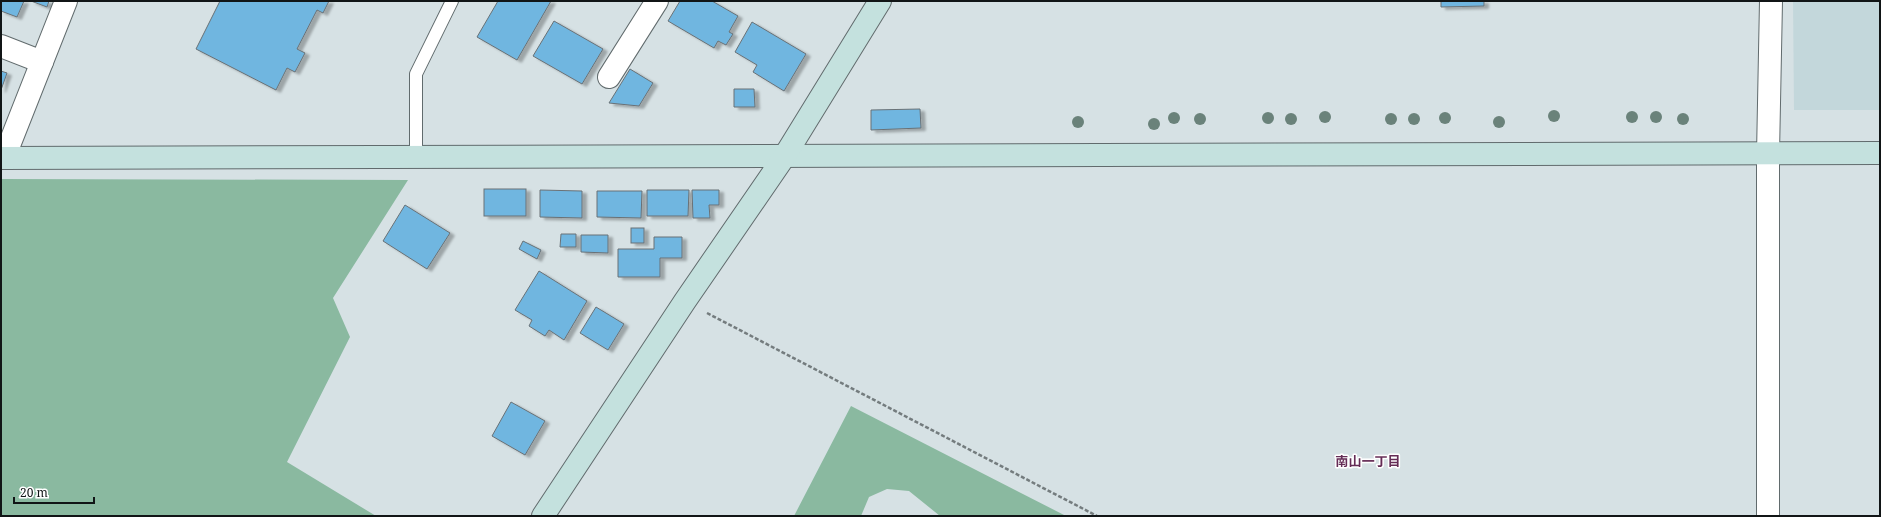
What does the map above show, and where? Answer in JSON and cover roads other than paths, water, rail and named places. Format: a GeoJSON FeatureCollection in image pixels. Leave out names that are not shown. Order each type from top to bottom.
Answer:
{"type":"FeatureCollection","features":[{"type":"Feature","properties":{"kind":"street"},"geometry":{"type":"LineString","coordinates":[[66,1],[2,158],[1880,154]]}},
{"type":"Feature","properties":{"kind":"street"},"geometry":{"type":"LineString","coordinates":[[609,77],[658,1]]}},
{"type":"Feature","properties":{"kind":"street"},"geometry":{"type":"LineString","coordinates":[[1768,516],[1768,154],[1771,1]]}},
{"type":"Feature","properties":{"kind":"street"},"geometry":{"type":"LineString","coordinates":[[543,516],[685,301],[784,157],[879,2]]}},
{"type":"Feature","properties":{"kind":"street"},"geometry":{"type":"LineString","coordinates":[[1,46],[42,62]]}},
{"type":"Feature","properties":{"kind":"lane"},"geometry":{"type":"LineString","coordinates":[[416,157],[416,74],[452,1]]}},
{"type":"Feature","properties":{"kind":"district","name":"南山一丁目"},"geometry":{"type":"Point","coordinates":[1368,461]}}]}
